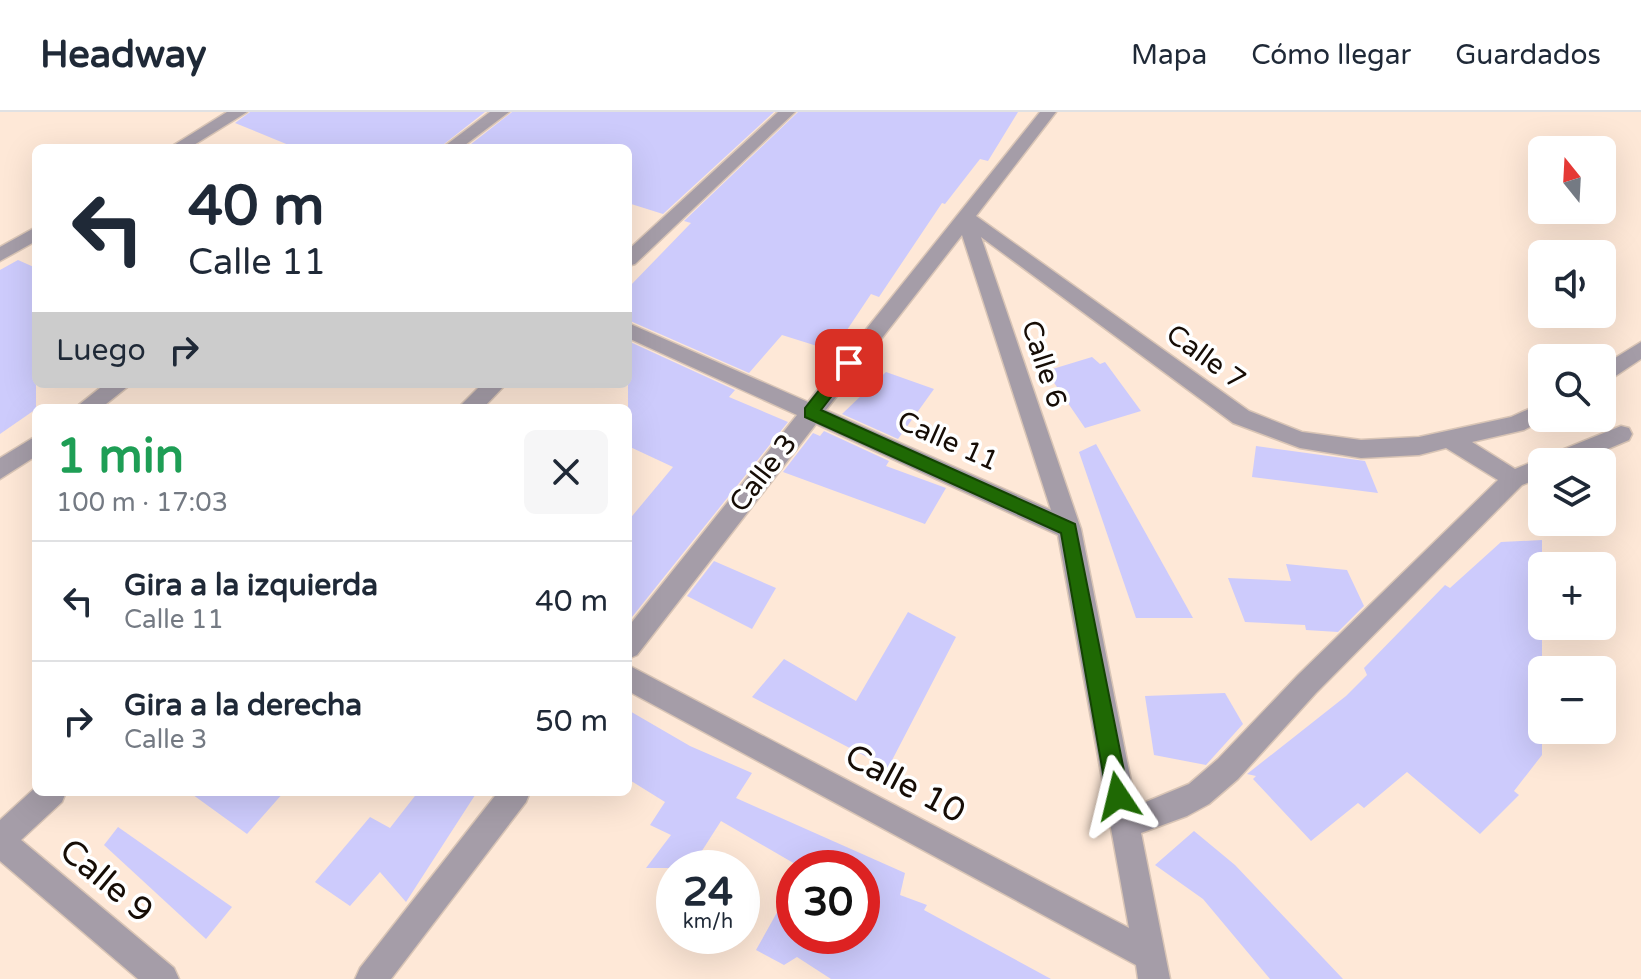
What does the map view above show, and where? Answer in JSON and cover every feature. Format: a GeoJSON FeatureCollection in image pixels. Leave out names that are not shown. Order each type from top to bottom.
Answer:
{"type":"FeatureCollection","features":[{"type":"Feature","properties":{"kind":"street"},"geometry":{"type":"LineString","coordinates":[[189,144],[239,112]]}},
{"type":"Feature","properties":{"kind":"street"},"geometry":{"type":"LineString","coordinates":[[456,144],[501,112]]}},
{"type":"Feature","properties":{"kind":"street"},"geometry":{"type":"LineString","coordinates":[[632,256],[787,112]]}},
{"type":"Feature","properties":{"kind":"street","name":"Calle 3"},"geometry":{"type":"LineString","coordinates":[[632,642],[1048,112]]}},
{"type":"Feature","properties":{"kind":"street","name":"Calle 7"},"geometry":{"type":"LineString","coordinates":[[965,217],[1241,417],[1300,440],[1361,449],[1419,446],[1516,424],[1528,418]]}},
{"type":"Feature","properties":{"kind":"street","name":"Calle 6"},"geometry":{"type":"LineString","coordinates":[[965,217],[1069,529],[1151,967]]}},
{"type":"Feature","properties":{"kind":"street"},"geometry":{"type":"LineString","coordinates":[[0,255],[32,235]]}},
{"type":"Feature","properties":{"kind":"street","name":"Calle 11"},"geometry":{"type":"LineString","coordinates":[[632,332],[1069,529]]}},
{"type":"Feature","properties":{"kind":"street"},"geometry":{"type":"LineString","coordinates":[[1616,367],[1641,349]]}},
{"type":"Feature","properties":{"kind":"street"},"geometry":{"type":"LineString","coordinates":[[92,404],[114,388]]}},
{"type":"Feature","properties":{"kind":"street"},"geometry":{"type":"LineString","coordinates":[[473,404],[491,388]]}},
{"type":"Feature","properties":{"kind":"street"},"geometry":{"type":"LineString","coordinates":[[1588,448],[1621,434]]}},
{"type":"Feature","properties":{"kind":"street"},"geometry":{"type":"LineString","coordinates":[[1449,439],[1514,479]]}},
{"type":"Feature","properties":{"kind":"street"},"geometry":{"type":"LineString","coordinates":[[0,470],[32,447]]}},
{"type":"Feature","properties":{"kind":"street"},"geometry":{"type":"LineString","coordinates":[[1124,825],[1177,806],[1199,794],[1228,769],[1307,684],[1514,479],[1528,473]]}},
{"type":"Feature","properties":{"kind":"street","name":"Calle 10"},"geometry":{"type":"LineString","coordinates":[[632,679],[1151,967]]}},
{"type":"Feature","properties":{"kind":"street"},"geometry":{"type":"LineString","coordinates":[[0,841],[48,796]]}},
{"type":"Feature","properties":{"kind":"street"},"geometry":{"type":"LineString","coordinates":[[371,979],[513,796]]}},
{"type":"Feature","properties":{"kind":"street","name":"Calle 9"},"geometry":{"type":"LineString","coordinates":[[0,841],[163,979]]}},
{"type":"Feature","properties":{"kind":"building"},"geometry":{"type":"Polygon","coordinates":[[[250,112],[485,112],[444,144],[286,144],[235,123],[250,112]]]}},
{"type":"Feature","properties":{"kind":"building"},"geometry":{"type":"Polygon","coordinates":[[[512,112],[774,112],[663,214],[632,204],[632,144],[471,144],[512,112]]]}},
{"type":"Feature","properties":{"kind":"building"},"geometry":{"type":"Polygon","coordinates":[[[798,112],[1018,112],[988,161],[980,159],[945,204],[942,203],[879,297],[871,294],[833,351],[782,335],[749,373],[632,322],[632,284],[691,223],[684,221],[798,112]]]}},
{"type":"Feature","properties":{"kind":"building"},"geometry":{"type":"Polygon","coordinates":[[[18,260],[32,266],[32,388],[36,388],[36,404],[32,404],[32,412],[0,434],[0,270],[18,260]]]}},
{"type":"Feature","properties":{"kind":"building"},"geometry":{"type":"Polygon","coordinates":[[[632,343],[735,390],[729,397],[788,422],[632,617],[632,516],[673,467],[632,448],[632,404],[628,404],[628,388],[632,388],[632,343]]]}},
{"type":"Feature","properties":{"kind":"building"},"geometry":{"type":"Polygon","coordinates":[[[1092,357],[1100,364],[1105,362],[1141,411],[1085,428],[1046,371],[1092,357]]]}},
{"type":"Feature","properties":{"kind":"building"},"geometry":{"type":"Polygon","coordinates":[[[886,372],[934,389],[898,439],[842,414],[886,372]]]}},
{"type":"Feature","properties":{"kind":"building"},"geometry":{"type":"Polygon","coordinates":[[[824,431],[889,461],[886,466],[946,488],[925,524],[783,472],[813,433],[820,436],[824,431]]]}},
{"type":"Feature","properties":{"kind":"building"},"geometry":{"type":"Polygon","coordinates":[[[1096,444],[1193,618],[1136,618],[1079,452],[1096,444]]]}},
{"type":"Feature","properties":{"kind":"building"},"geometry":{"type":"Polygon","coordinates":[[[1256,446],[1365,461],[1378,493],[1252,477],[1256,446]]]}},
{"type":"Feature","properties":{"kind":"building"},"geometry":{"type":"Polygon","coordinates":[[[1542,540],[1542,552],[1528,552],[1528,640],[1542,640],[1542,656],[1528,656],[1528,744],[1542,744],[1542,755],[1514,791],[1519,795],[1480,834],[1407,772],[1364,808],[1358,803],[1311,841],[1253,779],[1256,776],[1247,774],[1346,696],[1367,675],[1364,668],[1445,585],[1450,588],[1501,542],[1542,540]]]}},
{"type":"Feature","properties":{"kind":"building"},"geometry":{"type":"Polygon","coordinates":[[[714,561],[776,588],[752,629],[687,596],[714,561]]]}},
{"type":"Feature","properties":{"kind":"building"},"geometry":{"type":"Polygon","coordinates":[[[1286,564],[1347,570],[1364,606],[1338,632],[1306,630],[1305,625],[1245,622],[1228,578],[1291,581],[1286,564]]]}},
{"type":"Feature","properties":{"kind":"building"},"geometry":{"type":"Polygon","coordinates":[[[908,612],[956,637],[888,768],[752,697],[784,659],[856,701],[908,612]]]}},
{"type":"Feature","properties":{"kind":"building"},"geometry":{"type":"Polygon","coordinates":[[[1225,693],[1243,724],[1206,765],[1154,755],[1145,696],[1225,693]]]}},
{"type":"Feature","properties":{"kind":"building"},"geometry":{"type":"Polygon","coordinates":[[[632,712],[690,746],[752,773],[736,798],[853,850],[776,850],[776,853],[721,821],[702,850],[660,850],[671,835],[650,825],[665,802],[632,781],[632,712]]]}},
{"type":"Feature","properties":{"kind":"building"},"geometry":{"type":"Polygon","coordinates":[[[195,796],[280,796],[247,834],[195,796]]]}},
{"type":"Feature","properties":{"kind":"building"},"geometry":{"type":"Polygon","coordinates":[[[415,796],[474,796],[406,902],[380,872],[350,906],[315,882],[370,817],[390,828],[415,796]]]}},
{"type":"Feature","properties":{"kind":"building"},"geometry":{"type":"Polygon","coordinates":[[[118,827],[232,907],[206,939],[104,845],[118,827]]]}},
{"type":"Feature","properties":{"kind":"building"},"geometry":{"type":"Polygon","coordinates":[[[1194,831],[1235,865],[1343,979],[1270,979],[1203,899],[1155,865],[1194,831]]]}},
{"type":"Feature","properties":{"kind":"building"},"geometry":{"type":"Polygon","coordinates":[[[656,855],[656,868],[646,868],[656,855]]]}},
{"type":"Feature","properties":{"kind":"building"},"geometry":{"type":"Polygon","coordinates":[[[880,862],[905,873],[900,895],[927,905],[924,910],[1051,979],[831,979],[797,957],[784,965],[760,952],[760,943],[776,914],[776,954],[880,954],[880,862]]]}},
{"type":"Feature","properties":{"kind":"route"},"geometry":{"type":"LineString","coordinates":[[849,363],[811,412],[1069,529],[1118,796]]}}]}
